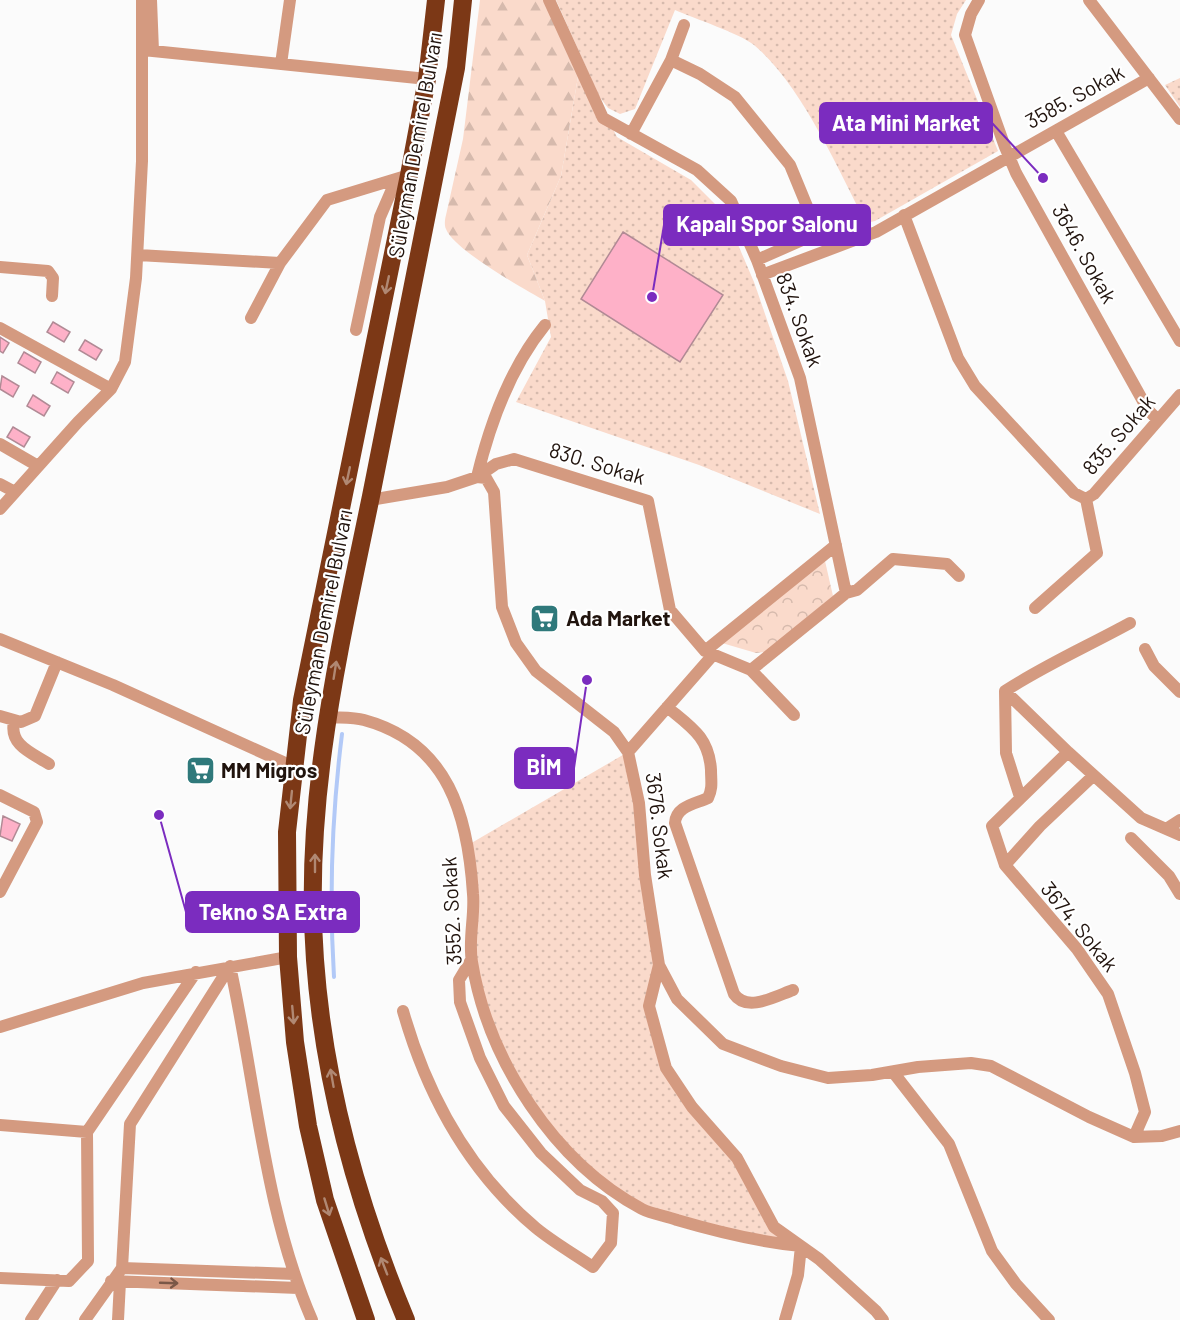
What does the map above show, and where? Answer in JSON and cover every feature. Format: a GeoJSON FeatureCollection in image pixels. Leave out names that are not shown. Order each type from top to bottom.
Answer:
{"type":"FeatureCollection","features":[{"type":"Feature","properties":{"kind":"highway","name":"Süleyman Demirel Bulvarı"},"geometry":{"type":"LineString","coordinates":[[366,1320],[351,1282],[325,1200],[308,1126],[295,1042],[288,957],[288,832],[302,700],[403,177],[427,79],[436,0]]}},
{"type":"Feature","properties":{"kind":"highway","name":"Süleyman Demirel Bulvarı"},"geometry":{"type":"LineString","coordinates":[[406,1320],[384,1266],[357,1187],[339,1117],[323,1027],[315,959],[315,841],[320,764],[344,616],[370,500],[456,68],[463,0]]}},
{"type":"Feature","properties":{"kind":"street"},"geometry":{"type":"LineString","coordinates":[[142,0],[148,51]]}},
{"type":"Feature","properties":{"kind":"street"},"geometry":{"type":"LineString","coordinates":[[0,509],[111,389],[125,362],[138,255],[151,0]]}},
{"type":"Feature","properties":{"kind":"street"},"geometry":{"type":"LineString","coordinates":[[281,64],[290,0]]}},
{"type":"Feature","properties":{"kind":"street","name":"834. Sokak"},"geometry":{"type":"LineString","coordinates":[[549,0],[603,118],[698,170],[731,201],[757,260],[800,378],[846,593]]}},
{"type":"Feature","properties":{"kind":"street","name":"3646. Sokak"},"geometry":{"type":"LineString","coordinates":[[979,0],[971,14],[965,35],[1009,157],[1148,410],[1158,420]]}},
{"type":"Feature","properties":{"kind":"street"},"geometry":{"type":"LineString","coordinates":[[1089,0],[1180,119]]}},
{"type":"Feature","properties":{"kind":"street"},"geometry":{"type":"LineString","coordinates":[[631,134],[671,60],[684,25]]}},
{"type":"Feature","properties":{"kind":"street"},"geometry":{"type":"LineString","coordinates":[[148,51],[427,79]]}},
{"type":"Feature","properties":{"kind":"street"},"geometry":{"type":"LineString","coordinates":[[671,60],[700,74],[735,97],[790,165],[819,232],[757,260]]}},
{"type":"Feature","properties":{"kind":"street","name":"3585. Sokak"},"geometry":{"type":"LineString","coordinates":[[762,275],[876,232],[1149,78]]}},
{"type":"Feature","properties":{"kind":"street"},"geometry":{"type":"LineString","coordinates":[[1056,131],[1175,337],[1180,341]]}},
{"type":"Feature","properties":{"kind":"street"},"geometry":{"type":"LineString","coordinates":[[251,318],[280,263],[327,200],[403,177]]}},
{"type":"Feature","properties":{"kind":"street"},"geometry":{"type":"LineString","coordinates":[[356,330],[380,217],[403,177]]}},
{"type":"Feature","properties":{"kind":"street"},"geometry":{"type":"LineString","coordinates":[[904,215],[958,358],[975,386],[1074,494],[1086,499],[1097,553],[1035,609]]}},
{"type":"Feature","properties":{"kind":"street"},"geometry":{"type":"LineString","coordinates":[[138,255],[280,263]]}},
{"type":"Feature","properties":{"kind":"street"},"geometry":{"type":"LineString","coordinates":[[0,267],[48,271],[53,278],[52,297]]}},
{"type":"Feature","properties":{"kind":"street"},"geometry":{"type":"LineString","coordinates":[[370,500],[447,487],[477,477],[486,442],[525,350],[545,326]]}},
{"type":"Feature","properties":{"kind":"street"},"geometry":{"type":"LineString","coordinates":[[0,328],[111,389]]}},
{"type":"Feature","properties":{"kind":"street","name":"835. Sokak"},"geometry":{"type":"LineString","coordinates":[[1086,499],[1094,494],[1180,395]]}},
{"type":"Feature","properties":{"kind":"street"},"geometry":{"type":"LineString","coordinates":[[0,444],[38,466]]}},
{"type":"Feature","properties":{"kind":"street","name":"830. Sokak"},"geometry":{"type":"LineString","coordinates":[[477,477],[496,464],[514,459],[648,501],[670,610],[708,653],[751,670],[794,716]]}},
{"type":"Feature","properties":{"kind":"street","name":"3676. Sokak"},"geometry":{"type":"LineString","coordinates":[[477,477],[486,478],[494,492],[502,607],[516,643],[536,671],[614,732],[628,752],[639,803],[645,875],[659,965],[677,999],[723,1044],[771,1062],[828,1078],[971,1063],[991,1066],[1089,1117],[1134,1137]]}},
{"type":"Feature","properties":{"kind":"street"},"geometry":{"type":"LineString","coordinates":[[0,484],[15,492]]}},
{"type":"Feature","properties":{"kind":"street"},"geometry":{"type":"LineString","coordinates":[[628,752],[667,707],[708,653],[836,545]]}},
{"type":"Feature","properties":{"kind":"street"},"geometry":{"type":"LineString","coordinates":[[751,670],[846,593],[857,590],[893,559],[947,564],[959,576]]}},
{"type":"Feature","properties":{"kind":"street"},"geometry":{"type":"LineString","coordinates":[[1005,691],[1039,669],[1066,658],[1130,623]]}},
{"type":"Feature","properties":{"kind":"street"},"geometry":{"type":"LineString","coordinates":[[0,639],[294,767]]}},
{"type":"Feature","properties":{"kind":"street"},"geometry":{"type":"LineString","coordinates":[[1146,649],[1154,666],[1180,692]]}},
{"type":"Feature","properties":{"kind":"street"},"geometry":{"type":"LineString","coordinates":[[0,716],[14,722],[27,721],[35,716],[57,662]]}},
{"type":"Feature","properties":{"kind":"street"},"geometry":{"type":"LineString","coordinates":[[1005,691],[1093,776],[1142,818],[1180,835]]}},
{"type":"Feature","properties":{"kind":"street"},"geometry":{"type":"LineString","coordinates":[[1005,691],[1006,753],[1020,797]]}},
{"type":"Feature","properties":{"kind":"street"},"geometry":{"type":"LineString","coordinates":[[667,707],[701,737],[710,755],[712,790],[708,798],[682,809],[677,813],[675,823],[734,994],[739,1001],[747,1004],[793,990]]}},
{"type":"Feature","properties":{"kind":"street","name":"3552. Sokak"},"geometry":{"type":"LineString","coordinates":[[327,717],[363,720],[410,741],[441,770],[457,803],[468,845],[473,896],[471,960],[482,1004],[506,1067],[544,1125],[594,1174],[643,1209],[710,1230],[767,1243],[801,1246]]}},
{"type":"Feature","properties":{"kind":"street"},"geometry":{"type":"LineString","coordinates":[[14,722],[13,734],[19,745],[49,764]]}},
{"type":"Feature","properties":{"kind":"street"},"geometry":{"type":"LineString","coordinates":[[1068,752],[992,826],[1005,865],[1040,826],[1093,776]]}},
{"type":"Feature","properties":{"kind":"street"},"geometry":{"type":"LineString","coordinates":[[0,795],[34,812],[37,822],[0,892]]}},
{"type":"Feature","properties":{"kind":"street"},"geometry":{"type":"LineString","coordinates":[[1166,829],[1180,820]]}},
{"type":"Feature","properties":{"kind":"street"},"geometry":{"type":"LineString","coordinates":[[1131,838],[1169,876],[1180,894]]}},
{"type":"Feature","properties":{"kind":"street","name":"3674. Sokak"},"geometry":{"type":"LineString","coordinates":[[1005,865],[1077,949],[1108,994],[1135,1073],[1145,1112],[1134,1137]]}},
{"type":"Feature","properties":{"kind":"street"},"geometry":{"type":"LineString","coordinates":[[0,1027],[143,983],[288,957]]}},
{"type":"Feature","properties":{"kind":"street"},"geometry":{"type":"LineString","coordinates":[[404,1011],[415,1051],[429,1084],[445,1119],[465,1150],[496,1188],[536,1228],[593,1267],[610,1243],[613,1213],[602,1201],[580,1190],[541,1153],[504,1106],[480,1058],[460,1002],[459,980],[471,960]]}},
{"type":"Feature","properties":{"kind":"street"},"geometry":{"type":"LineString","coordinates":[[659,965],[649,1006],[666,1068],[692,1107],[737,1158],[774,1227],[801,1246],[878,1317]]}},
{"type":"Feature","properties":{"kind":"street"},"geometry":{"type":"LineString","coordinates":[[85,1320],[115,1282],[122,1268],[130,1124],[230,966]]}},
{"type":"Feature","properties":{"kind":"street"},"geometry":{"type":"LineString","coordinates":[[230,966],[280,1230],[298,1288],[312,1320]]}},
{"type":"Feature","properties":{"kind":"street"},"geometry":{"type":"LineString","coordinates":[[0,1278],[69,1281],[87,1261],[87,1132],[196,972]]}},
{"type":"Feature","properties":{"kind":"street"},"geometry":{"type":"LineString","coordinates":[[652,992],[672,988]]}},
{"type":"Feature","properties":{"kind":"street"},"geometry":{"type":"LineString","coordinates":[[893,1072],[949,1144],[992,1251],[1016,1284],[1049,1320]]}},
{"type":"Feature","properties":{"kind":"street"},"geometry":{"type":"LineString","coordinates":[[0,1125],[87,1132]]}},
{"type":"Feature","properties":{"kind":"street"},"geometry":{"type":"LineString","coordinates":[[1134,1137],[1162,1136],[1180,1131]]}},
{"type":"Feature","properties":{"kind":"street"},"geometry":{"type":"LineString","coordinates":[[784,1320],[798,1275],[801,1246]]}},
{"type":"Feature","properties":{"kind":"street"},"geometry":{"type":"LineString","coordinates":[[122,1268],[294,1274]]}},
{"type":"Feature","properties":{"kind":"street"},"geometry":{"type":"LineString","coordinates":[[31,1320],[57,1280]]}},
{"type":"Feature","properties":{"kind":"street"},"geometry":{"type":"LineString","coordinates":[[115,1282],[298,1288]]}},
{"type":"Feature","properties":{"kind":"street"},"geometry":{"type":"LineString","coordinates":[[115,1282],[118,1320]]}},
{"type":"Feature","properties":{"kind":"green space"},"geometry":{"type":"Polygon","coordinates":[[[480,0],[549,0],[580,65],[561,176],[527,255],[545,301],[475,258],[452,238],[445,227],[463,139],[480,0]]]}},
{"type":"Feature","properties":{"kind":"green space"},"geometry":{"type":"Polygon","coordinates":[[[556,0],[966,0],[957,14],[951,35],[998,151],[875,221],[866,223],[831,153],[803,104],[771,62],[754,45],[728,31],[675,10],[635,109],[620,114],[608,108],[599,96],[556,0]]]}},
{"type":"Feature","properties":{"kind":"green space"},"geometry":{"type":"Polygon","coordinates":[[[580,65],[617,137],[691,180],[719,208],[754,282],[788,381],[820,514],[699,465],[516,402],[551,337],[545,301],[527,255],[561,176],[580,65]]]}},
{"type":"Feature","properties":{"kind":"green space"},"geometry":{"type":"Polygon","coordinates":[[[1180,78],[1180,107],[1165,85],[1180,78]]]}},
{"type":"Feature","properties":{"kind":"green space"},"geometry":{"type":"Polygon","coordinates":[[[825,561],[833,596],[765,652],[756,653],[722,643],[825,561]]]}},
{"type":"Feature","properties":{"kind":"green space"},"geometry":{"type":"Polygon","coordinates":[[[628,752],[659,965],[649,1006],[666,1068],[737,1158],[774,1227],[801,1246],[643,1209],[594,1175],[544,1125],[506,1067],[471,960],[468,845],[628,752]]]}},
{"type":"Feature","properties":{"kind":"building"},"geometry":{"type":"Polygon","coordinates":[[[623,232],[723,295],[680,362],[581,299],[623,232]]]}},
{"type":"Feature","properties":{"kind":"building"},"geometry":{"type":"Polygon","coordinates":[[[53,322],[70,332],[64,342],[47,332],[53,322]]]}},
{"type":"Feature","properties":{"kind":"building"},"geometry":{"type":"Polygon","coordinates":[[[0,337],[9,343],[3,353],[0,351],[0,337]]]}},
{"type":"Feature","properties":{"kind":"building"},"geometry":{"type":"Polygon","coordinates":[[[85,340],[102,350],[96,360],[79,350],[85,340]]]}},
{"type":"Feature","properties":{"kind":"building"},"geometry":{"type":"Polygon","coordinates":[[[24,352],[41,362],[35,373],[18,363],[24,352]]]}},
{"type":"Feature","properties":{"kind":"building"},"geometry":{"type":"Polygon","coordinates":[[[57,372],[74,382],[68,393],[51,383],[57,372]]]}},
{"type":"Feature","properties":{"kind":"building"},"geometry":{"type":"Polygon","coordinates":[[[2,376],[19,386],[13,397],[0,389],[2,376]]]}},
{"type":"Feature","properties":{"kind":"building"},"geometry":{"type":"Polygon","coordinates":[[[33,395],[50,406],[44,416],[27,406],[33,395]]]}},
{"type":"Feature","properties":{"kind":"building"},"geometry":{"type":"Polygon","coordinates":[[[13,427],[30,437],[24,447],[7,437],[13,427]]]}},
{"type":"Feature","properties":{"kind":"building"},"geometry":{"type":"Polygon","coordinates":[[[3,816],[20,824],[12,841],[0,836],[3,816]]]}},
{"type":"Feature","properties":{"kind":"waterway"},"geometry":{"type":"LineString","coordinates":[[334,977],[332,855],[342,734]]}},
{"type":"Feature","properties":{"kind":"place","name":"Ata Mini Market"},"geometry":{"type":"Point","coordinates":[1043,178]}},
{"type":"Feature","properties":{"kind":"place","name":"Kapalı Spor Salonu"},"geometry":{"type":"Point","coordinates":[652,297]}},
{"type":"Feature","properties":{"kind":"place","name":"Ada Market"},"geometry":{"type":"Point","coordinates":[545,619]}},
{"type":"Feature","properties":{"kind":"place","name":"BİM"},"geometry":{"type":"Point","coordinates":[587,680]}},
{"type":"Feature","properties":{"kind":"place","name":"MM Migros"},"geometry":{"type":"Point","coordinates":[200,771]}},
{"type":"Feature","properties":{"kind":"place","name":"Tekno SA Extra"},"geometry":{"type":"Point","coordinates":[159,815]}}]}
